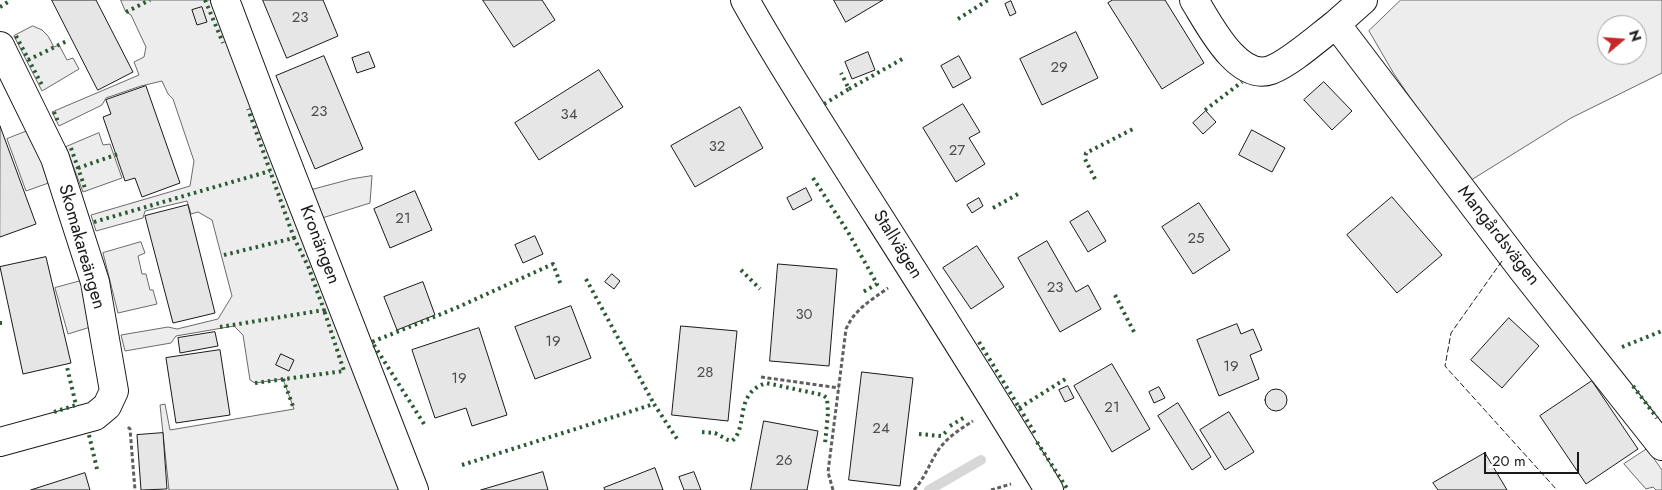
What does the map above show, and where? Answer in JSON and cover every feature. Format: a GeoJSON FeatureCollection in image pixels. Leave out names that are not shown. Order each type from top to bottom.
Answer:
{"type":"FeatureCollection","features":[{"type":"Feature","properties":{"kind":"street","name":"Kronängen"},"geometry":{"type":"LineString","coordinates":[[226,0],[274,130],[414,490]]}},
{"type":"Feature","properties":{"kind":"street","name":"Stallvägen"},"geometry":{"type":"LineString","coordinates":[[745,0],[764,34],[1000,406],[1049,490]]}},
{"type":"Feature","properties":{"kind":"street"},"geometry":{"type":"LineString","coordinates":[[1194,0],[1223,46],[1233,58],[1244,66],[1268,71],[1282,65],[1336,24],[1363,0]]}},
{"type":"Feature","properties":{"kind":"street","name":"Mangårdsvägen"},"geometry":{"type":"LineString","coordinates":[[1336,24],[1510,253],[1662,446]]}},
{"type":"Feature","properties":{"kind":"street","name":"Skomakareängen"},"geometry":{"type":"LineString","coordinates":[[0,46],[55,158],[95,282],[114,390],[108,406]]}},
{"type":"Feature","properties":{"kind":"street"},"geometry":{"type":"LineString","coordinates":[[0,442],[95,416],[108,406]]}},
{"type":"Feature","properties":{"kind":"path"},"geometry":{"type":"LineString","coordinates":[[833,490],[828,472],[846,329],[852,316],[859,309],[913,270]]}},
{"type":"Feature","properties":{"kind":"path"},"geometry":{"type":"LineString","coordinates":[[761,377],[839,388]]}},
{"type":"Feature","properties":{"kind":"path"},"geometry":{"type":"LineString","coordinates":[[108,406],[130,429],[135,490]]}},
{"type":"Feature","properties":{"kind":"path"},"geometry":{"type":"LineString","coordinates":[[914,490],[947,440],[963,427],[1000,406]]}},
{"type":"Feature","properties":{"kind":"shaded area"},"geometry":{"type":"Polygon","coordinates":[[[121,0],[218,0],[409,490],[169,490],[160,405],[165,404],[170,430],[294,409],[283,379],[255,383],[250,380],[243,335],[234,326],[176,336],[171,343],[125,351],[121,335],[168,327],[177,329],[218,319],[232,296],[212,220],[198,212],[191,214],[187,201],[145,211],[143,218],[96,231],[91,215],[190,186],[194,161],[173,99],[168,94],[162,81],[106,98],[102,105],[59,126],[52,112],[139,75],[134,62],[144,57],[146,47],[131,15],[126,12],[121,0]]]}},
{"type":"Feature","properties":{"kind":"shaded area"},"geometry":{"type":"Polygon","coordinates":[[[1401,0],[1662,0],[1662,73],[1571,118],[1468,182],[1394,74],[1369,31],[1401,0]]]}},
{"type":"Feature","properties":{"kind":"shaded area"},"geometry":{"type":"Polygon","coordinates":[[[33,26],[42,30],[48,36],[54,47],[59,45],[67,60],[73,58],[79,69],[42,91],[14,36],[33,26]]]}},
{"type":"Feature","properties":{"kind":"shaded area"},"geometry":{"type":"Polygon","coordinates":[[[35,128],[57,180],[26,191],[7,139],[35,128]]]}},
{"type":"Feature","properties":{"kind":"shaded area"},"geometry":{"type":"Polygon","coordinates":[[[99,133],[103,145],[110,144],[122,178],[83,192],[66,147],[99,133]]]}},
{"type":"Feature","properties":{"kind":"shaded area"},"geometry":{"type":"Polygon","coordinates":[[[372,176],[370,203],[319,219],[310,190],[351,179],[372,176]]]}},
{"type":"Feature","properties":{"kind":"shaded area"},"geometry":{"type":"Polygon","coordinates":[[[141,242],[145,253],[138,256],[142,274],[146,274],[150,290],[153,290],[157,304],[118,313],[103,253],[141,242]]]}},
{"type":"Feature","properties":{"kind":"shaded area"},"geometry":{"type":"Polygon","coordinates":[[[88,279],[100,324],[68,334],[55,288],[88,279]]]}},
{"type":"Feature","properties":{"kind":"shaded area"},"geometry":{"type":"Polygon","coordinates":[[[1647,449],[1662,470],[1662,490],[1656,490],[1653,487],[1646,489],[1624,464],[1647,449]]]}},
{"type":"Feature","properties":{"kind":"building"},"geometry":{"type":"Polygon","coordinates":[[[52,0],[96,0],[133,72],[98,90],[52,0]]]}},
{"type":"Feature","properties":{"kind":"building"},"geometry":{"type":"Polygon","coordinates":[[[263,0],[323,0],[338,36],[287,58],[263,0]]]}},
{"type":"Feature","properties":{"kind":"building"},"geometry":{"type":"Polygon","coordinates":[[[483,0],[542,0],[555,20],[514,47],[483,0]]]}},
{"type":"Feature","properties":{"kind":"building"},"geometry":{"type":"Polygon","coordinates":[[[834,0],[883,0],[846,22],[834,0]]]}},
{"type":"Feature","properties":{"kind":"building"},"geometry":{"type":"Polygon","coordinates":[[[1113,0],[1165,0],[1204,63],[1162,89],[1108,3],[1113,0]]]}},
{"type":"Feature","properties":{"kind":"building"},"geometry":{"type":"Polygon","coordinates":[[[1011,1],[1016,13],[1010,16],[1005,4],[1011,1]]]}},
{"type":"Feature","properties":{"kind":"building"},"geometry":{"type":"Polygon","coordinates":[[[202,7],[207,22],[197,25],[192,10],[202,7]]]}},
{"type":"Feature","properties":{"kind":"building"},"geometry":{"type":"Polygon","coordinates":[[[1076,32],[1098,78],[1042,105],[1020,59],[1076,32]]]}},
{"type":"Feature","properties":{"kind":"building"},"geometry":{"type":"Polygon","coordinates":[[[369,52],[375,67],[357,73],[352,58],[369,52]]]}},
{"type":"Feature","properties":{"kind":"building"},"geometry":{"type":"Polygon","coordinates":[[[868,52],[875,70],[852,79],[845,62],[868,52]]]}},
{"type":"Feature","properties":{"kind":"building"},"geometry":{"type":"Polygon","coordinates":[[[324,56],[363,149],[315,169],[276,76],[324,56]]]}},
{"type":"Feature","properties":{"kind":"building"},"geometry":{"type":"Polygon","coordinates":[[[959,56],[971,78],[953,88],[941,66],[959,56]]]}},
{"type":"Feature","properties":{"kind":"building"},"geometry":{"type":"Polygon","coordinates":[[[599,70],[623,107],[539,160],[515,123],[599,70]]]}},
{"type":"Feature","properties":{"kind":"building"},"geometry":{"type":"Polygon","coordinates":[[[1324,82],[1352,111],[1332,130],[1304,100],[1324,82]]]}},
{"type":"Feature","properties":{"kind":"building"},"geometry":{"type":"Polygon","coordinates":[[[146,86],[180,183],[142,197],[135,178],[125,181],[103,117],[111,114],[106,100],[146,86]]]}},
{"type":"Feature","properties":{"kind":"building"},"geometry":{"type":"Polygon","coordinates":[[[963,104],[980,132],[969,138],[985,164],[956,182],[923,128],[963,104]]]}},
{"type":"Feature","properties":{"kind":"building"},"geometry":{"type":"Polygon","coordinates":[[[740,107],[763,148],[695,187],[671,146],[740,107]]]}},
{"type":"Feature","properties":{"kind":"building"},"geometry":{"type":"Polygon","coordinates":[[[1206,111],[1216,122],[1203,134],[1193,123],[1206,111]]]}},
{"type":"Feature","properties":{"kind":"building"},"geometry":{"type":"Polygon","coordinates":[[[0,126],[36,224],[0,237],[0,126]]]}},
{"type":"Feature","properties":{"kind":"building"},"geometry":{"type":"Polygon","coordinates":[[[1252,130],[1285,148],[1272,172],[1239,155],[1252,130]]]}},
{"type":"Feature","properties":{"kind":"building"},"geometry":{"type":"Polygon","coordinates":[[[806,188],[812,200],[793,210],[787,198],[806,188]]]}},
{"type":"Feature","properties":{"kind":"building"},"geometry":{"type":"Polygon","coordinates":[[[415,191],[432,230],[390,248],[374,209],[415,191]]]}},
{"type":"Feature","properties":{"kind":"building"},"geometry":{"type":"Polygon","coordinates":[[[1392,197],[1442,255],[1397,293],[1347,235],[1392,197]]]}},
{"type":"Feature","properties":{"kind":"building"},"geometry":{"type":"Polygon","coordinates":[[[979,198],[983,206],[972,213],[967,205],[979,198]]]}},
{"type":"Feature","properties":{"kind":"building"},"geometry":{"type":"Polygon","coordinates":[[[1199,203],[1230,250],[1193,274],[1162,227],[1199,203]]]}},
{"type":"Feature","properties":{"kind":"building"},"geometry":{"type":"Polygon","coordinates":[[[188,205],[215,313],[173,323],[145,216],[188,205]]]}},
{"type":"Feature","properties":{"kind":"building"},"geometry":{"type":"Polygon","coordinates":[[[1088,211],[1106,241],[1088,252],[1070,222],[1088,211]]]}},
{"type":"Feature","properties":{"kind":"building"},"geometry":{"type":"Polygon","coordinates":[[[535,236],[543,254],[523,263],[515,245],[535,236]]]}},
{"type":"Feature","properties":{"kind":"building"},"geometry":{"type":"Polygon","coordinates":[[[1047,241],[1076,292],[1088,285],[1101,309],[1060,332],[1018,258],[1047,241]]]}},
{"type":"Feature","properties":{"kind":"building"},"geometry":{"type":"Polygon","coordinates":[[[977,246],[1004,287],[971,309],[943,268],[977,246]]]}},
{"type":"Feature","properties":{"kind":"building"},"geometry":{"type":"Polygon","coordinates":[[[46,257],[71,363],[23,374],[0,267],[46,257]]]}},
{"type":"Feature","properties":{"kind":"building"},"geometry":{"type":"Polygon","coordinates":[[[778,264],[837,269],[829,366],[770,361],[778,264]]]}},
{"type":"Feature","properties":{"kind":"building"},"geometry":{"type":"Polygon","coordinates":[[[612,274],[620,281],[614,289],[605,282],[612,274]]]}},
{"type":"Feature","properties":{"kind":"building"},"geometry":{"type":"Polygon","coordinates":[[[423,282],[435,315],[397,330],[384,297],[423,282]]]}},
{"type":"Feature","properties":{"kind":"building"},"geometry":{"type":"Polygon","coordinates":[[[571,306],[591,358],[535,379],[515,327],[571,306]]]}},
{"type":"Feature","properties":{"kind":"building"},"geometry":{"type":"Polygon","coordinates":[[[1509,318],[1539,346],[1502,388],[1471,360],[1509,318]]]}},
{"type":"Feature","properties":{"kind":"building"},"geometry":{"type":"Polygon","coordinates":[[[1237,324],[1241,334],[1253,329],[1262,350],[1250,355],[1259,379],[1219,396],[1197,340],[1237,324]]]}},
{"type":"Feature","properties":{"kind":"building"},"geometry":{"type":"Polygon","coordinates":[[[681,326],[737,331],[728,421],[672,415],[681,326]]]}},
{"type":"Feature","properties":{"kind":"building"},"geometry":{"type":"Polygon","coordinates":[[[479,328],[507,415],[472,426],[466,408],[435,418],[412,350],[479,328]]]}},
{"type":"Feature","properties":{"kind":"building"},"geometry":{"type":"Polygon","coordinates":[[[215,332],[218,346],[180,353],[178,338],[215,332]]]}},
{"type":"Feature","properties":{"kind":"building"},"geometry":{"type":"Polygon","coordinates":[[[220,350],[230,415],[176,423],[166,358],[220,350]]]}},
{"type":"Feature","properties":{"kind":"building"},"geometry":{"type":"Polygon","coordinates":[[[281,354],[294,360],[289,371],[276,365],[281,354]]]}},
{"type":"Feature","properties":{"kind":"building"},"geometry":{"type":"Polygon","coordinates":[[[1112,364],[1150,429],[1112,452],[1074,386],[1112,364]]]}},
{"type":"Feature","properties":{"kind":"building"},"geometry":{"type":"Polygon","coordinates":[[[862,372],[913,378],[900,486],[849,480],[862,372]]]}},
{"type":"Feature","properties":{"kind":"building"},"geometry":{"type":"Polygon","coordinates":[[[1592,381],[1638,449],[1586,484],[1540,416],[1592,381]]]}},
{"type":"Feature","properties":{"kind":"building"},"geometry":{"type":"Polygon","coordinates":[[[1068,386],[1074,398],[1065,402],[1059,390],[1068,386]]]}},
{"type":"Feature","properties":{"kind":"building"},"geometry":{"type":"Polygon","coordinates":[[[1159,387],[1165,398],[1154,403],[1149,392],[1159,387]]]}},
{"type":"Feature","properties":{"kind":"building"},"geometry":{"type":"Polygon","coordinates":[[[1272,389],[1280,389],[1287,396],[1287,404],[1280,411],[1272,411],[1265,404],[1265,396],[1272,389]]]}},
{"type":"Feature","properties":{"kind":"building"},"geometry":{"type":"Polygon","coordinates":[[[1178,403],[1211,457],[1192,470],[1158,416],[1178,403]]]}},
{"type":"Feature","properties":{"kind":"building"},"geometry":{"type":"Polygon","coordinates":[[[1229,412],[1254,452],[1225,470],[1200,430],[1229,412]]]}},
{"type":"Feature","properties":{"kind":"building"},"geometry":{"type":"Polygon","coordinates":[[[764,421],[818,431],[807,490],[751,490],[764,421]]]}},
{"type":"Feature","properties":{"kind":"building"},"geometry":{"type":"Polygon","coordinates":[[[163,433],[167,489],[141,490],[137,435],[163,433]]]}},
{"type":"Feature","properties":{"kind":"building"},"geometry":{"type":"Polygon","coordinates":[[[1485,453],[1507,490],[1438,490],[1433,483],[1485,453]]]}},
{"type":"Feature","properties":{"kind":"building"},"geometry":{"type":"Polygon","coordinates":[[[655,468],[663,490],[605,490],[604,488],[655,468]]]}},
{"type":"Feature","properties":{"kind":"building"},"geometry":{"type":"Polygon","coordinates":[[[543,472],[548,490],[481,490],[543,472]]]}},
{"type":"Feature","properties":{"kind":"building"},"geometry":{"type":"Polygon","coordinates":[[[694,472],[701,490],[684,490],[679,477],[694,472]]]}},
{"type":"Feature","properties":{"kind":"building"},"geometry":{"type":"Polygon","coordinates":[[[85,473],[90,490],[31,490],[85,473]]]}},
{"type":"Feature","properties":{"kind":"waterway"},"geometry":{"type":"LineString","coordinates":[[929,490],[981,460]]}},
{"type":"Feature","properties":{"kind":"hedge"},"geometry":{"type":"LineString","coordinates":[[0,7],[11,0]]}},
{"type":"Feature","properties":{"kind":"hedge"},"geometry":{"type":"LineString","coordinates":[[126,12],[150,0]]}},
{"type":"Feature","properties":{"kind":"hedge"},"geometry":{"type":"LineString","coordinates":[[205,0],[223,43]]}},
{"type":"Feature","properties":{"kind":"hedge"},"geometry":{"type":"LineString","coordinates":[[958,19],[988,0]]}},
{"type":"Feature","properties":{"kind":"hedge"},"geometry":{"type":"LineString","coordinates":[[16,36],[43,87]]}},
{"type":"Feature","properties":{"kind":"hedge"},"geometry":{"type":"LineString","coordinates":[[28,60],[69,40]]}},
{"type":"Feature","properties":{"kind":"hedge"},"geometry":{"type":"LineString","coordinates":[[849,89],[904,58]]}},
{"type":"Feature","properties":{"kind":"hedge"},"geometry":{"type":"LineString","coordinates":[[824,104],[849,89],[841,73]]}},
{"type":"Feature","properties":{"kind":"hedge"},"geometry":{"type":"LineString","coordinates":[[1205,110],[1242,82]]}},
{"type":"Feature","properties":{"kind":"hedge"},"geometry":{"type":"LineString","coordinates":[[224,255],[294,238],[248,109]]}},
{"type":"Feature","properties":{"kind":"hedge"},"geometry":{"type":"LineString","coordinates":[[54,112],[59,124]]}},
{"type":"Feature","properties":{"kind":"hedge"},"geometry":{"type":"LineString","coordinates":[[1095,179],[1085,159],[1086,153],[1135,128]]}},
{"type":"Feature","properties":{"kind":"hedge"},"geometry":{"type":"LineString","coordinates":[[71,148],[86,191]]}},
{"type":"Feature","properties":{"kind":"hedge"},"geometry":{"type":"LineString","coordinates":[[78,168],[118,154]]}},
{"type":"Feature","properties":{"kind":"hedge"},"geometry":{"type":"LineString","coordinates":[[94,222],[270,171]]}},
{"type":"Feature","properties":{"kind":"hedge"},"geometry":{"type":"LineString","coordinates":[[813,178],[848,232],[877,284],[861,293]]}},
{"type":"Feature","properties":{"kind":"hedge"},"geometry":{"type":"LineString","coordinates":[[993,208],[1018,194]]}},
{"type":"Feature","properties":{"kind":"hedge"},"geometry":{"type":"LineString","coordinates":[[220,327],[324,310],[308,266],[294,238]]}},
{"type":"Feature","properties":{"kind":"hedge"},"geometry":{"type":"LineString","coordinates":[[424,424],[372,342],[456,308],[553,264],[561,285]]}},
{"type":"Feature","properties":{"kind":"hedge"},"geometry":{"type":"LineString","coordinates":[[741,270],[760,289]]}},
{"type":"Feature","properties":{"kind":"hedge"},"geometry":{"type":"LineString","coordinates":[[586,279],[654,404]]}},
{"type":"Feature","properties":{"kind":"hedge"},"geometry":{"type":"LineString","coordinates":[[1115,295],[1134,332]]}},
{"type":"Feature","properties":{"kind":"hedge"},"geometry":{"type":"LineString","coordinates":[[255,383],[344,371],[324,310]]}},
{"type":"Feature","properties":{"kind":"hedge"},"geometry":{"type":"LineString","coordinates":[[1622,347],[1662,331]]}},
{"type":"Feature","properties":{"kind":"hedge"},"geometry":{"type":"LineString","coordinates":[[979,342],[1036,435]]}},
{"type":"Feature","properties":{"kind":"hedge"},"geometry":{"type":"LineString","coordinates":[[54,412],[76,405],[67,367]]}},
{"type":"Feature","properties":{"kind":"hedge"},"geometry":{"type":"LineString","coordinates":[[1019,408],[1067,378]]}},
{"type":"Feature","properties":{"kind":"hedge"},"geometry":{"type":"LineString","coordinates":[[283,379],[294,409]]}},
{"type":"Feature","properties":{"kind":"hedge"},"geometry":{"type":"LineString","coordinates":[[702,432],[715,433],[732,441],[740,428],[745,402],[749,395],[756,388],[766,383],[823,395],[827,398],[828,413],[825,444]]}},
{"type":"Feature","properties":{"kind":"hedge"},"geometry":{"type":"LineString","coordinates":[[1633,386],[1657,418]]}},
{"type":"Feature","properties":{"kind":"hedge"},"geometry":{"type":"LineString","coordinates":[[462,465],[654,404],[677,439]]}},
{"type":"Feature","properties":{"kind":"hedge"},"geometry":{"type":"LineString","coordinates":[[950,426],[965,417]]}},
{"type":"Feature","properties":{"kind":"hedge"},"geometry":{"type":"LineString","coordinates":[[919,434],[941,436],[946,432]]}},
{"type":"Feature","properties":{"kind":"hedge"},"geometry":{"type":"LineString","coordinates":[[89,435],[97,469]]}},
{"type":"Feature","properties":{"kind":"hedge"},"geometry":{"type":"LineString","coordinates":[[1037,442],[1068,490]]}},
{"type":"Feature","properties":{"kind":"fence"},"geometry":{"type":"LineString","coordinates":[[1502,261],[1451,333],[1445,366],[1557,490]]}}]}
